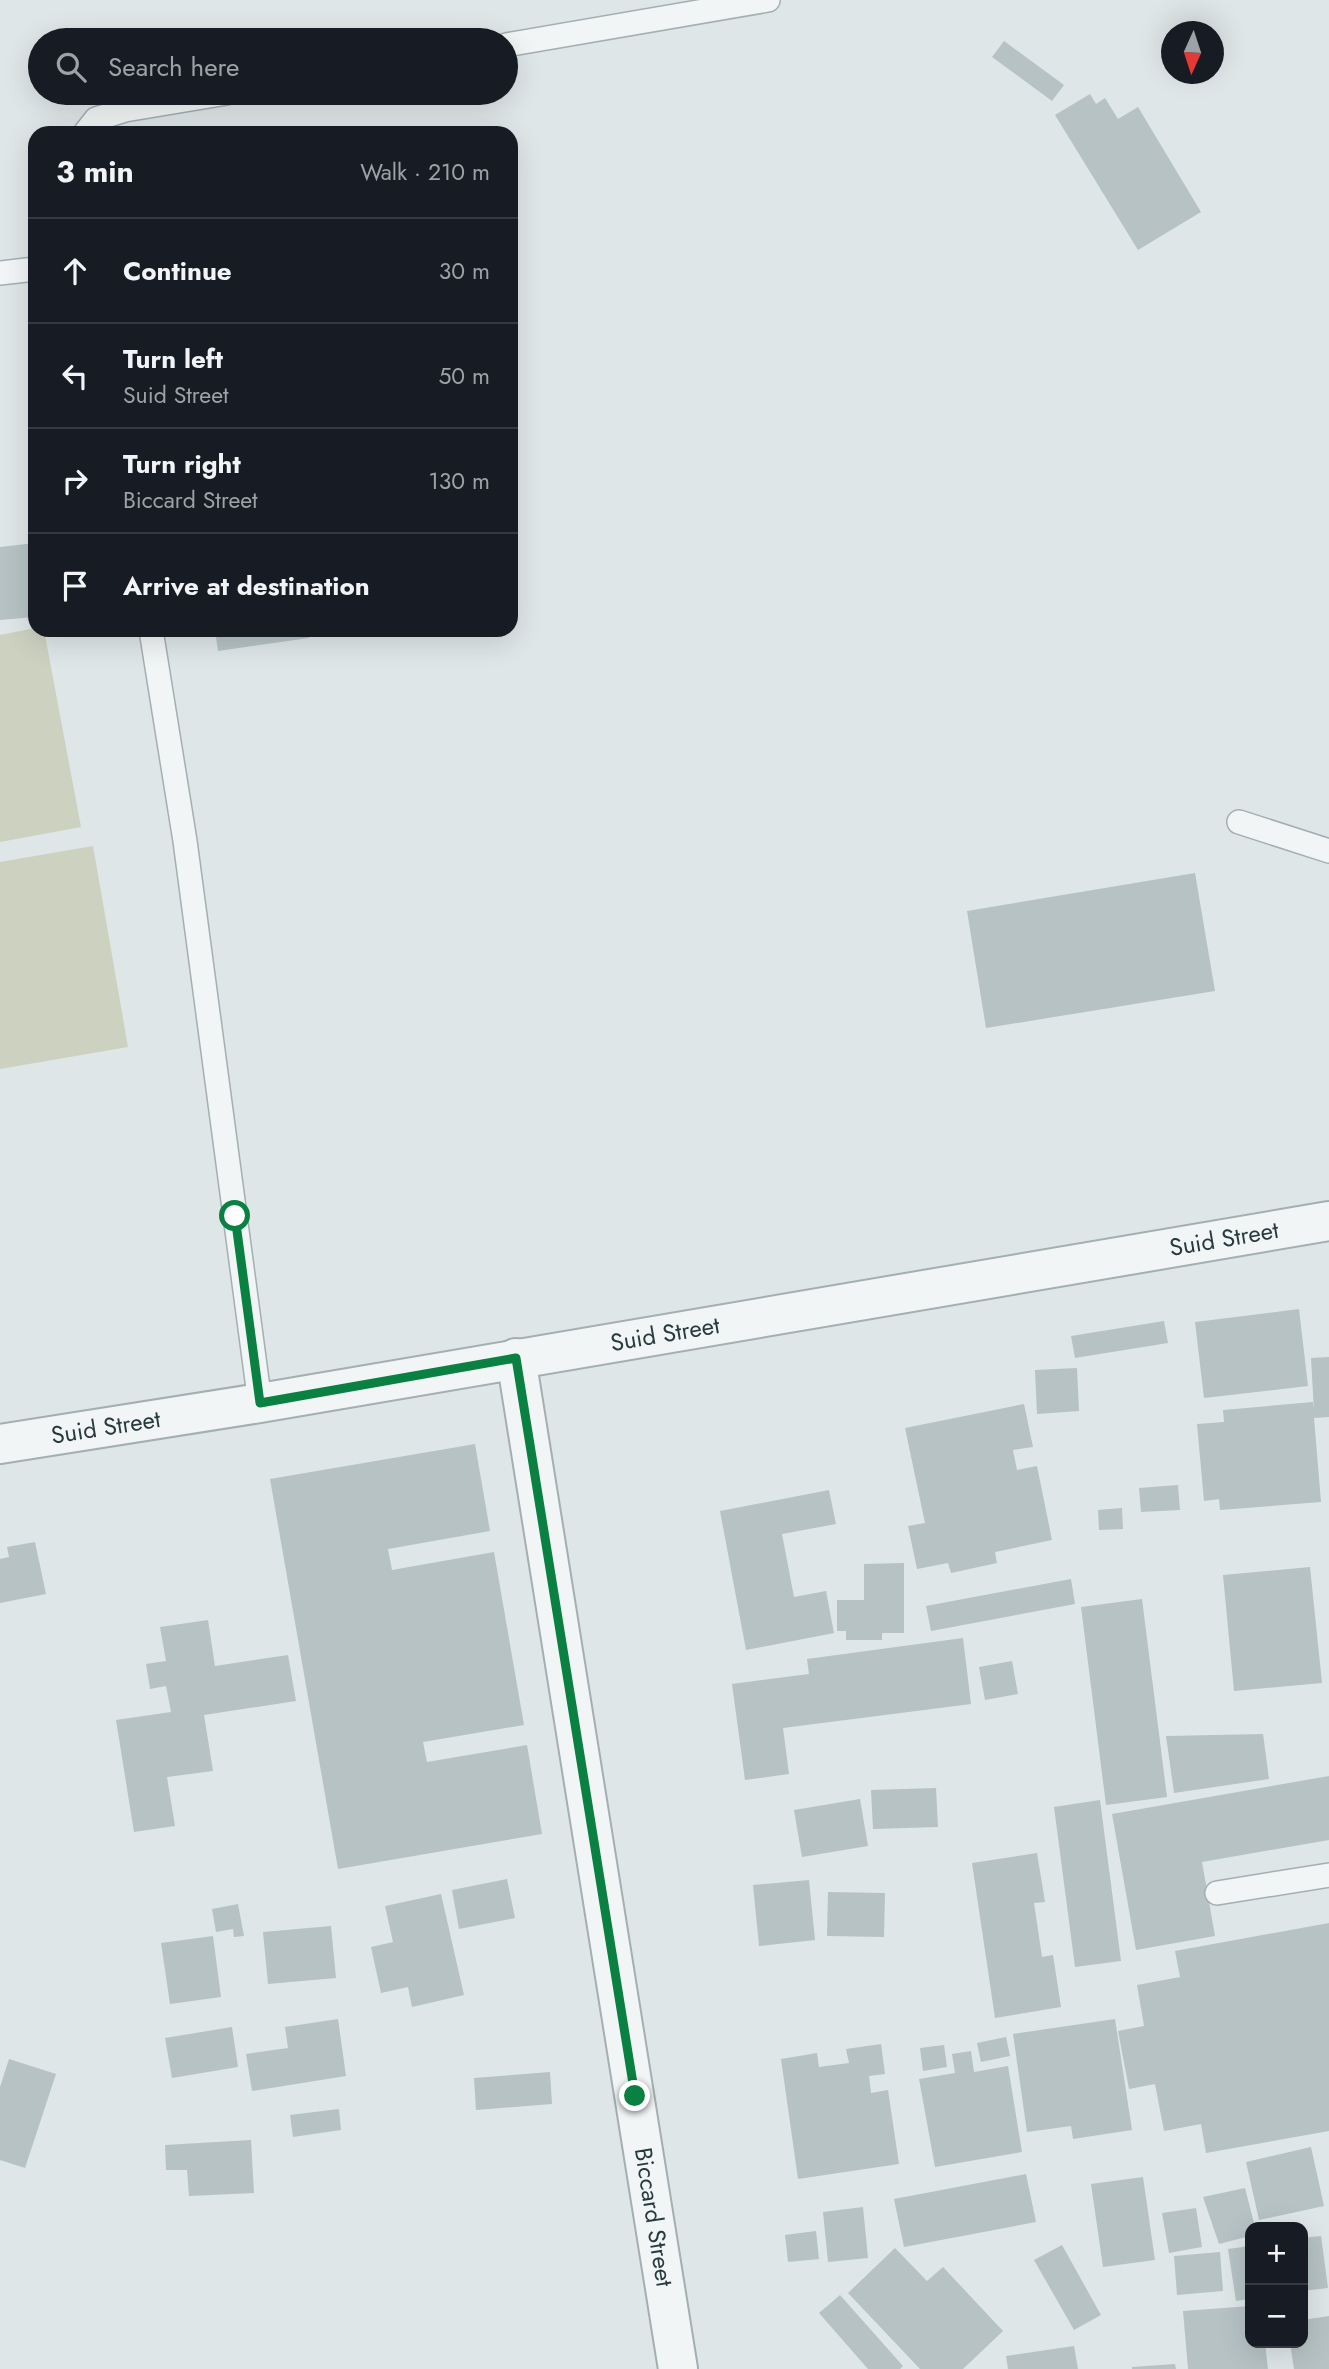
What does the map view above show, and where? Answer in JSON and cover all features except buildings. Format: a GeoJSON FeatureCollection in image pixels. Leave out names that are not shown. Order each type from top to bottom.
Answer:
{"type":"FeatureCollection","features":[{"type":"Feature","properties":{"kind":"street","name":"Suid Street"},"geometry":{"type":"LineString","coordinates":[[0,1444],[260,1403],[1329,1221]]}},
{"type":"Feature","properties":{"kind":"street","name":"Biccard Street"},"geometry":{"type":"LineString","coordinates":[[516,1358],[678,2369]]}},
{"type":"Feature","properties":{"kind":"lane"},"geometry":{"type":"LineString","coordinates":[[518,43],[768,0]]}},
{"type":"Feature","properties":{"kind":"lane"},"geometry":{"type":"LineString","coordinates":[[90,126],[96,119],[155,105]]}},
{"type":"Feature","properties":{"kind":"lane"},"geometry":{"type":"LineString","coordinates":[[0,273],[28,270]]}},
{"type":"Feature","properties":{"kind":"lane"},"geometry":{"type":"LineString","coordinates":[[153,637],[185,841],[260,1403]]}},
{"type":"Feature","properties":{"kind":"lane"},"geometry":{"type":"LineString","coordinates":[[1239,822],[1329,851]]}},
{"type":"Feature","properties":{"kind":"lane"},"geometry":{"type":"LineString","coordinates":[[1217,1893],[1329,1875]]}},
{"type":"Feature","properties":{"kind":"green space"},"geometry":{"type":"Polygon","coordinates":[[[28,629],[28,637],[45,637],[81,827],[0,842],[0,635],[28,629]]]}},
{"type":"Feature","properties":{"kind":"green space"},"geometry":{"type":"Polygon","coordinates":[[[93,846],[128,1047],[0,1069],[0,862],[93,846]]]}},
{"type":"Feature","properties":{"kind":"route"},"geometry":{"type":"LineString","coordinates":[[235,1216],[260,1403],[516,1358],[635,2096]]}}]}
